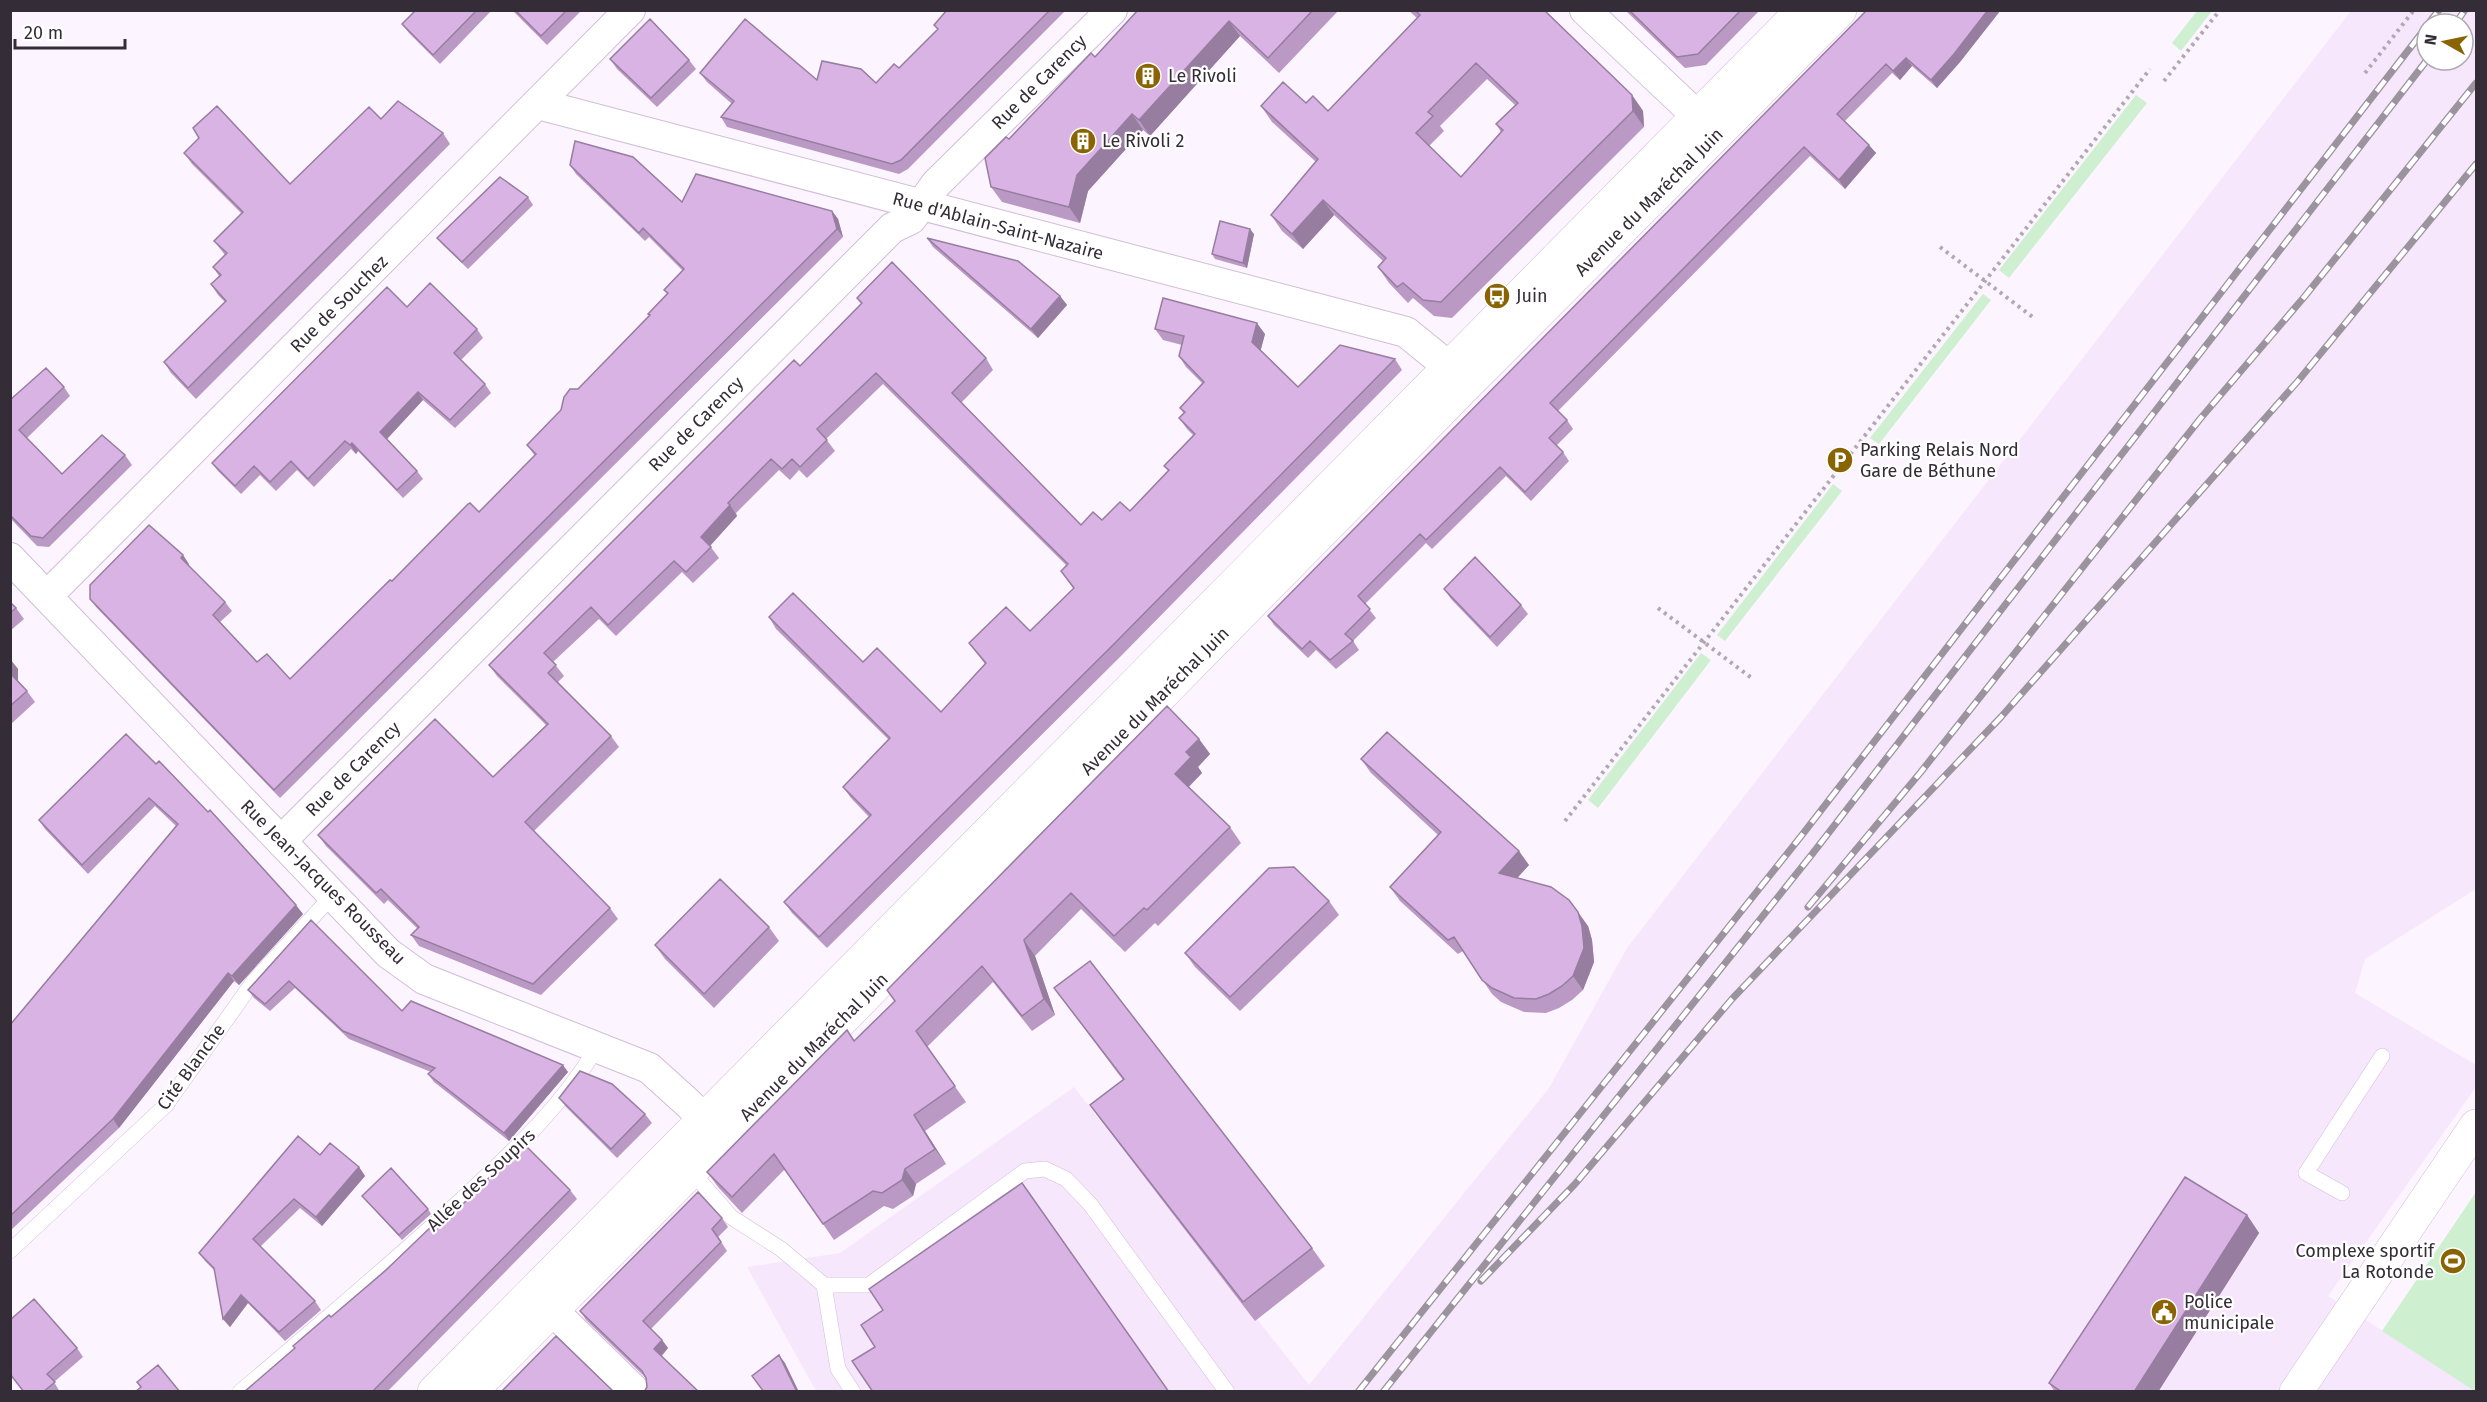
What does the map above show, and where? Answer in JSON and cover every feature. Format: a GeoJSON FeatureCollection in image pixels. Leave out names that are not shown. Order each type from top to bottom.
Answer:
{"type":"FeatureCollection","features":[{"type":"Feature","properties":{"kind":"main road","name":"Avenue du Maréchal Juin"},"geometry":{"type":"LineString","coordinates":[[1707,125],[1803,10]]}},
{"type":"Feature","properties":{"kind":"main road","name":"Avenue du Maréchal Juin"},"geometry":{"type":"LineString","coordinates":[[434,1392],[712,1131],[1707,125],[1840,10]]}},
{"type":"Feature","properties":{"kind":"main road"},"geometry":{"type":"LineString","coordinates":[[2296,1392],[2476,1126]]}},
{"type":"Feature","properties":{"kind":"main road","name":"Avenue du Maréchal Juin"},"geometry":{"type":"LineString","coordinates":[[470,1392],[691,1171],[712,1131]]}},
{"type":"Feature","properties":{"kind":"street","name":"Rue de Souchez"},"geometry":{"type":"LineString","coordinates":[[47,596],[630,10]]}},
{"type":"Feature","properties":{"kind":"street","name":"Rue de Carency"},"geometry":{"type":"LineString","coordinates":[[281,841],[892,228],[911,219],[936,184],[1112,10]]}},
{"type":"Feature","properties":{"kind":"street"},"geometry":{"type":"LineString","coordinates":[[1585,10],[1707,125]]}},
{"type":"Feature","properties":{"kind":"street","name":"Rue d'Ablain-Saint-Nazaire"},"geometry":{"type":"LineString","coordinates":[[537,104],[1406,332],[1457,377]]}},
{"type":"Feature","properties":{"kind":"street","name":"Rue Jean-Jacques Rousseau"},"geometry":{"type":"LineString","coordinates":[[10,558],[388,953],[424,979],[649,1068],[690,1105],[712,1131]]}},
{"type":"Feature","properties":{"kind":"street"},"geometry":{"type":"LineString","coordinates":[[551,1309],[636,1392]]}},
{"type":"Feature","properties":{"kind":"lane","name":"Cité Blanche"},"geometry":{"type":"LineString","coordinates":[[10,1251],[166,1106],[253,982],[333,895]]}},
{"type":"Feature","properties":{"kind":"lane","name":"Allée des Soupirs"},"geometry":{"type":"LineString","coordinates":[[240,1392],[412,1245],[528,1137],[578,1079],[597,1047]]}},
{"type":"Feature","properties":{"kind":"lane"},"geometry":{"type":"LineString","coordinates":[[2342,1193],[2306,1173],[2382,1056]]}},
{"type":"Feature","properties":{"kind":"lane"},"geometry":{"type":"LineString","coordinates":[[824,1285],[869,1285],[1025,1171],[1045,1169],[1066,1179],[1090,1204],[1227,1392]]}},
{"type":"Feature","properties":{"kind":"lane"},"geometry":{"type":"LineString","coordinates":[[691,1171],[731,1217],[781,1248],[824,1285],[838,1370],[853,1392]]}},
{"type":"Feature","properties":{"kind":"path"},"geometry":{"type":"LineString","coordinates":[[2164,81],[2220,10]]}},
{"type":"Feature","properties":{"kind":"path"},"geometry":{"type":"LineString","coordinates":[[2365,73],[2414,10]]}},
{"type":"Feature","properties":{"kind":"path"},"geometry":{"type":"LineString","coordinates":[[1565,821],[2150,69]]}},
{"type":"Feature","properties":{"kind":"path"},"geometry":{"type":"LineString","coordinates":[[1940,247],[2034,318]]}},
{"type":"Feature","properties":{"kind":"path"},"geometry":{"type":"LineString","coordinates":[[1658,608],[1753,679]]}},
{"type":"Feature","properties":{"kind":"shaded area"},"geometry":{"type":"Polygon","coordinates":[[[2351,11],[2476,11],[2476,889],[2365,959],[2355,993],[2476,1065],[2476,1087],[2328,1296],[2476,1391],[816,1391],[747,1267],[840,1253],[1074,1087],[1309,1385],[1549,1088],[1627,948],[2351,11]]]}},
{"type":"Feature","properties":{"kind":"green space"},"geometry":{"type":"Polygon","coordinates":[[[2197,11],[2212,11],[2181,51],[2172,43],[2197,11]]]}},
{"type":"Feature","properties":{"kind":"green space"},"geometry":{"type":"Polygon","coordinates":[[[2136,95],[2147,103],[2009,278],[1999,270],[2136,95]]]}},
{"type":"Feature","properties":{"kind":"green space"},"geometry":{"type":"Polygon","coordinates":[[[1983,294],[1991,300],[1879,444],[1870,438],[1983,294]]]}},
{"type":"Feature","properties":{"kind":"green space"},"geometry":{"type":"Polygon","coordinates":[[[1833,484],[1842,491],[1725,641],[1717,635],[1833,484]]]}},
{"type":"Feature","properties":{"kind":"green space"},"geometry":{"type":"Polygon","coordinates":[[[1701,653],[1711,660],[1598,808],[1588,800],[1701,653]]]}},
{"type":"Feature","properties":{"kind":"green space","name":"Complexe sportif La Rotonde"},"geometry":{"type":"Polygon","coordinates":[[[2476,1192],[2476,1392],[2382,1331],[2476,1192]]]}},
{"type":"Feature","properties":{"kind":"building"},"geometry":{"type":"Polygon","coordinates":[[[416,10],[477,10],[433,55],[402,24],[416,10]]]}},
{"type":"Feature","properties":{"kind":"building"},"geometry":{"type":"Polygon","coordinates":[[[515,10],[567,10],[541,36],[515,10]]]}},
{"type":"Feature","properties":{"kind":"building"},"geometry":{"type":"Polygon","coordinates":[[[947,10],[1050,10],[901,160],[892,164],[721,117],[734,101],[700,73],[745,19],[817,80],[822,61],[861,69],[876,83],[894,64],[899,68],[938,29],[934,25],[947,10]]]}},
{"type":"Feature","properties":{"kind":"building"},"geometry":{"type":"Polygon","coordinates":[[[1138,10],[1313,10],[1268,58],[1229,21],[1139,120],[1132,114],[1077,175],[1069,207],[991,187],[985,158],[1006,137],[1009,139],[1091,53],[1095,57],[1138,10]]]}},
{"type":"Feature","properties":{"kind":"building"},"geometry":{"type":"Polygon","coordinates":[[[1415,10],[1544,10],[1632,95],[1633,111],[1441,302],[1423,300],[1403,283],[1397,287],[1378,267],[1386,258],[1323,200],[1292,234],[1271,215],[1318,159],[1261,106],[1283,82],[1306,103],[1313,96],[1328,111],[1420,15],[1415,10]],[[1476,63],[1428,112],[1433,116],[1416,133],[1461,177],[1503,130],[1496,124],[1518,103],[1476,63]]]}},
{"type":"Feature","properties":{"kind":"building"},"geometry":{"type":"Polygon","coordinates":[[[1629,10],[1741,10],[1698,54],[1677,57],[1629,10]]]}},
{"type":"Feature","properties":{"kind":"building"},"geometry":{"type":"Polygon","coordinates":[[[1867,10],[1988,10],[1931,80],[1906,58],[1893,71],[1886,64],[1837,114],[1869,145],[1839,180],[1804,147],[1550,403],[1567,420],[1549,438],[1563,452],[1525,492],[1500,467],[1426,540],[1420,534],[1358,596],[1370,609],[1345,634],[1353,641],[1330,660],[1310,641],[1302,649],[1268,616],[1867,10]]]}},
{"type":"Feature","properties":{"kind":"building"},"geometry":{"type":"Polygon","coordinates":[[[650,19],[689,60],[651,98],[610,59],[650,19]]]}},
{"type":"Feature","properties":{"kind":"building"},"geometry":{"type":"Polygon","coordinates":[[[398,101],[443,133],[188,388],[164,362],[226,301],[211,284],[221,275],[213,267],[227,253],[214,241],[243,212],[184,153],[199,138],[193,128],[217,106],[290,184],[369,107],[381,119],[398,101]]]}},
{"type":"Feature","properties":{"kind":"building"},"geometry":{"type":"Polygon","coordinates":[[[575,141],[633,157],[682,202],[696,174],[832,211],[837,229],[274,790],[90,599],[90,585],[149,525],[183,555],[181,558],[225,602],[213,615],[257,662],[267,654],[290,679],[468,504],[470,503],[479,512],[536,454],[527,445],[561,410],[564,397],[570,389],[578,389],[650,315],[648,314],[668,293],[664,290],[684,269],[643,228],[639,233],[570,165],[575,141]]]}},
{"type":"Feature","properties":{"kind":"building"},"geometry":{"type":"Polygon","coordinates":[[[500,177],[528,197],[462,262],[437,238],[500,177]]]}},
{"type":"Feature","properties":{"kind":"building"},"geometry":{"type":"Polygon","coordinates":[[[1220,221],[1250,229],[1243,263],[1212,254],[1220,221]]]}},
{"type":"Feature","properties":{"kind":"building"},"geometry":{"type":"Polygon","coordinates":[[[927,238],[1018,261],[1060,296],[1031,329],[927,238]]]}},
{"type":"Feature","properties":{"kind":"building"},"geometry":{"type":"Polygon","coordinates":[[[892,262],[986,358],[952,393],[1081,525],[1093,512],[1102,520],[1120,502],[1130,511],[1169,470],[1164,466],[1195,434],[1179,418],[1185,412],[1180,408],[1204,382],[1179,356],[1184,336],[1155,329],[1163,298],[1257,323],[1252,342],[1298,387],[1340,345],[1395,359],[1113,645],[819,937],[784,902],[871,815],[843,787],[890,738],[769,617],[793,593],[863,662],[877,648],[941,712],[986,663],[969,643],[1006,607],[1030,631],[1074,588],[1061,571],[1068,564],[876,373],[817,429],[827,440],[800,467],[792,459],[782,469],[771,459],[728,503],[730,505],[701,537],[711,547],[686,572],[674,561],[608,625],[591,607],[544,653],[556,665],[548,673],[611,736],[525,822],[610,908],[533,984],[411,935],[419,927],[381,889],[376,893],[318,835],[435,719],[493,777],[548,724],[489,665],[794,360],[800,366],[862,303],[857,298],[892,262]]]}},
{"type":"Feature","properties":{"kind":"building"},"geometry":{"type":"Polygon","coordinates":[[[430,283],[477,329],[454,353],[485,384],[450,420],[418,392],[380,432],[417,471],[397,490],[352,443],[350,445],[345,441],[308,479],[291,461],[270,482],[254,466],[235,486],[212,463],[387,287],[407,307],[430,283]]]}},
{"type":"Feature","properties":{"kind":"building"},"geometry":{"type":"Polygon","coordinates":[[[46,368],[64,387],[19,430],[62,474],[102,435],[125,455],[43,538],[31,536],[10,515],[10,400],[46,368]]]}},
{"type":"Feature","properties":{"kind":"building"},"geometry":{"type":"Polygon","coordinates":[[[1475,557],[1521,605],[1490,637],[1444,589],[1475,557]]]}},
{"type":"Feature","properties":{"kind":"building"},"geometry":{"type":"Polygon","coordinates":[[[10,602],[16,608],[10,613],[10,602]]]}},
{"type":"Feature","properties":{"kind":"building"},"geometry":{"type":"Polygon","coordinates":[[[10,673],[27,691],[10,706],[10,673]]]}},
{"type":"Feature","properties":{"kind":"building"},"geometry":{"type":"Polygon","coordinates":[[[1167,706],[1199,739],[1186,752],[1191,757],[1175,774],[1230,827],[1147,910],[1144,908],[1114,936],[1071,893],[1024,940],[1044,999],[1022,1016],[982,966],[916,1031],[955,1086],[914,1115],[935,1149],[905,1169],[902,1180],[882,1193],[873,1191],[823,1224],[774,1154],[732,1197],[707,1172],[847,1030],[854,1041],[895,1001],[887,990],[1167,706]]]}},
{"type":"Feature","properties":{"kind":"building"},"geometry":{"type":"Polygon","coordinates":[[[1387,732],[1519,851],[1499,873],[1551,887],[1569,900],[1578,912],[1584,948],[1573,976],[1562,986],[1536,999],[1514,998],[1492,988],[1482,980],[1454,937],[1448,940],[1390,887],[1441,832],[1361,759],[1387,732]]]}},
{"type":"Feature","properties":{"kind":"building"},"geometry":{"type":"Polygon","coordinates":[[[126,734],[156,764],[159,761],[208,812],[210,810],[296,905],[232,976],[228,973],[113,1119],[10,1216],[10,1025],[178,824],[149,798],[82,865],[39,820],[126,734]]]}},
{"type":"Feature","properties":{"kind":"building"},"geometry":{"type":"Polygon","coordinates":[[[1294,867],[1329,901],[1230,997],[1185,953],[1269,868],[1294,867]]]}},
{"type":"Feature","properties":{"kind":"building"},"geometry":{"type":"Polygon","coordinates":[[[720,879],[769,927],[704,994],[655,945],[720,879]]]}},
{"type":"Feature","properties":{"kind":"building"},"geometry":{"type":"Polygon","coordinates":[[[311,920],[402,1011],[411,1001],[563,1065],[504,1133],[428,1074],[435,1068],[343,1031],[289,981],[265,1004],[248,990],[311,920]]]}},
{"type":"Feature","properties":{"kind":"building"},"geometry":{"type":"Polygon","coordinates":[[[1090,961],[1312,1248],[1243,1302],[1090,1105],[1124,1079],[1054,988],[1090,961]]]}},
{"type":"Feature","properties":{"kind":"building"},"geometry":{"type":"Polygon","coordinates":[[[580,1071],[612,1084],[645,1114],[611,1149],[559,1098],[580,1071]]]}},
{"type":"Feature","properties":{"kind":"building"},"geometry":{"type":"Polygon","coordinates":[[[298,1136],[320,1155],[330,1143],[359,1167],[316,1217],[294,1199],[253,1239],[315,1301],[279,1332],[241,1295],[223,1319],[214,1268],[199,1253],[298,1136]]]}},
{"type":"Feature","properties":{"kind":"building"},"geometry":{"type":"Polygon","coordinates":[[[523,1143],[570,1190],[372,1392],[244,1392],[329,1315],[331,1317],[385,1271],[438,1220],[440,1222],[457,1206],[459,1208],[523,1143]]]}},
{"type":"Feature","properties":{"kind":"building"},"geometry":{"type":"Polygon","coordinates":[[[391,1168],[428,1209],[399,1235],[362,1196],[391,1168]]]}},
{"type":"Feature","properties":{"kind":"building","name":"Police municipale"},"geometry":{"type":"Polygon","coordinates":[[[2185,1177],[2247,1215],[2134,1392],[2062,1392],[2049,1383],[2185,1177]]]}},
{"type":"Feature","properties":{"kind":"building"},"geometry":{"type":"Polygon","coordinates":[[[1022,1183],[1169,1392],[873,1392],[852,1361],[875,1347],[861,1325],[883,1310],[869,1289],[1022,1183]]]}},
{"type":"Feature","properties":{"kind":"building"},"geometry":{"type":"Polygon","coordinates":[[[698,1192],[722,1218],[712,1229],[721,1242],[643,1321],[662,1340],[654,1349],[699,1392],[644,1392],[647,1387],[642,1371],[580,1311],[698,1192]]]}},
{"type":"Feature","properties":{"kind":"building"},"geometry":{"type":"Polygon","coordinates":[[[34,1299],[77,1348],[47,1374],[55,1382],[43,1392],[24,1392],[10,1374],[10,1320],[34,1299]]]}},
{"type":"Feature","properties":{"kind":"building"},"geometry":{"type":"Polygon","coordinates":[[[556,1336],[614,1392],[501,1392],[556,1336]]]}},
{"type":"Feature","properties":{"kind":"building"},"geometry":{"type":"Polygon","coordinates":[[[779,1355],[797,1392],[764,1392],[752,1376],[779,1355]]]}},
{"type":"Feature","properties":{"kind":"building"},"geometry":{"type":"Polygon","coordinates":[[[158,1365],[180,1392],[135,1392],[141,1387],[137,1382],[158,1365]]]}},
{"type":"Feature","properties":{"kind":"railway"},"geometry":{"type":"LineString","coordinates":[[1358,1392],[1802,835],[2415,42]]}},
{"type":"Feature","properties":{"kind":"railway"},"geometry":{"type":"LineString","coordinates":[[1383,1392],[1813,853],[2418,72]]}},
{"type":"Feature","properties":{"kind":"railway"},"geometry":{"type":"LineString","coordinates":[[1808,907],[1920,773],[2200,419],[2305,296],[2476,83]]}},
{"type":"Feature","properties":{"kind":"railway"},"geometry":{"type":"LineString","coordinates":[[1481,1281],[1575,1184],[1732,999],[2001,717],[2298,381],[2476,164]]}},
{"type":"Feature","properties":{"kind":"place","name":"Le Rivoli"},"geometry":{"type":"Point","coordinates":[1148,76]}},
{"type":"Feature","properties":{"kind":"place","name":"Le Rivoli 2"},"geometry":{"type":"Point","coordinates":[1083,141]}},
{"type":"Feature","properties":{"kind":"place","name":"Juin"},"geometry":{"type":"Point","coordinates":[1497,296]}},
{"type":"Feature","properties":{"kind":"place","name":"Parking Relais Nord Gare de Béthune"},"geometry":{"type":"Point","coordinates":[1840,460]}},
{"type":"Feature","properties":{"kind":"place","name":"Complexe sportif La Rotonde"},"geometry":{"type":"Point","coordinates":[2453,1261]}},
{"type":"Feature","properties":{"kind":"place","name":"Police municipale"},"geometry":{"type":"Point","coordinates":[2164,1312]}}]}
